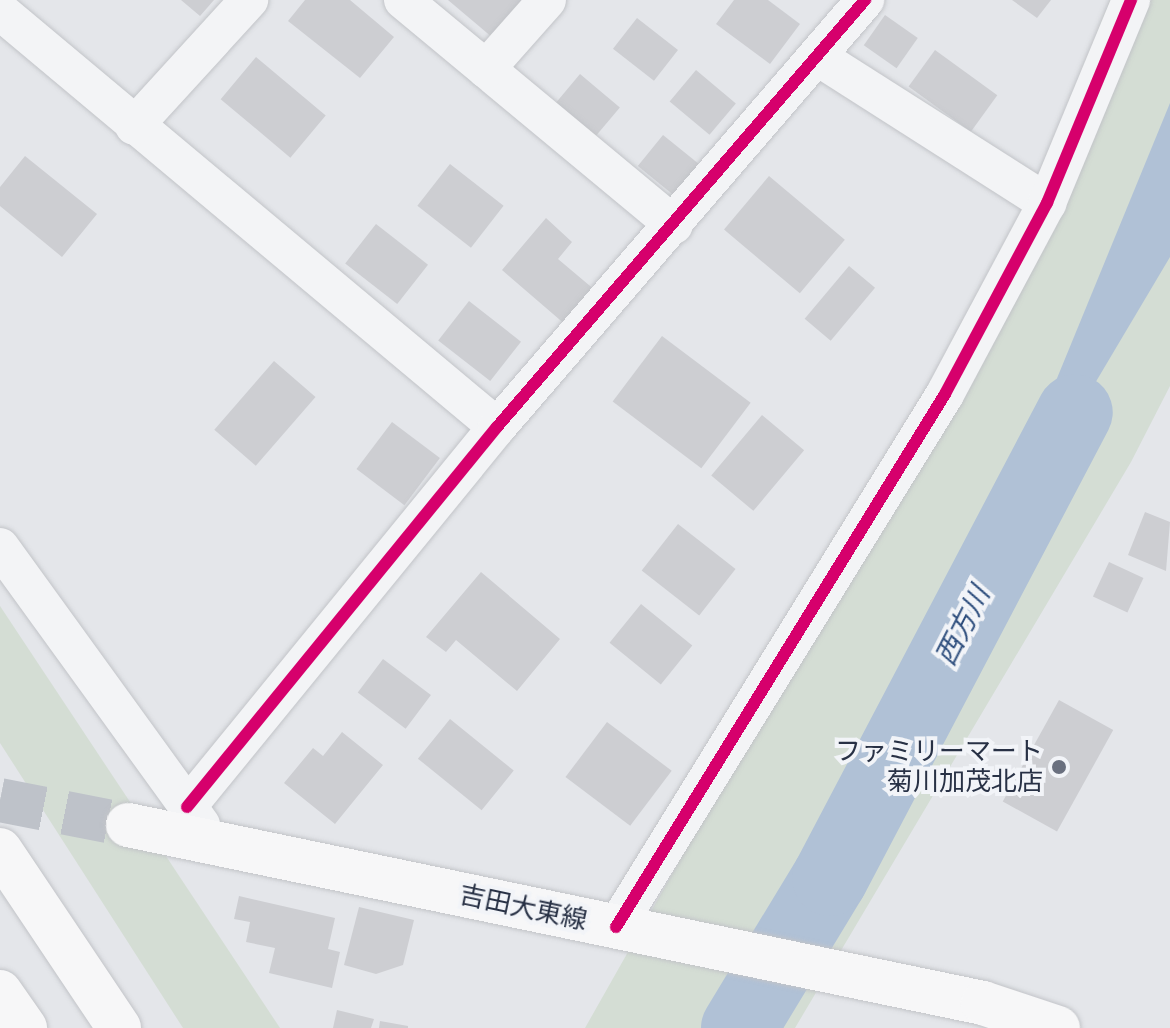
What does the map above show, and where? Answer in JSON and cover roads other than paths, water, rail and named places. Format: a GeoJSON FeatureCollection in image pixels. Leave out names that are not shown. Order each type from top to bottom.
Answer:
{"type":"FeatureCollection","features":[{"type":"Feature","properties":{"kind":"main road","name":"吉田大東線"},"geometry":{"type":"LineString","coordinates":[[128,825],[983,1003],[1058,1028]]}},
{"type":"Feature","properties":{"kind":"main road"},"geometry":{"type":"LineString","coordinates":[[0,850],[119,1028]]}},
{"type":"Feature","properties":{"kind":"main road"},"geometry":{"type":"LineString","coordinates":[[0,992],[25,1028]]}},
{"type":"Feature","properties":{"kind":"main road"},"geometry":{"type":"LineString","coordinates":[[0,1012],[13,1028]]}},
{"type":"Feature","properties":{"kind":"street"},"geometry":{"type":"LineString","coordinates":[[134,126],[249,0]]}},
{"type":"Feature","properties":{"kind":"street"},"geometry":{"type":"LineString","coordinates":[[403,0],[674,225]]}},
{"type":"Feature","properties":{"kind":"street"},"geometry":{"type":"LineString","coordinates":[[486,69],[547,0]]}},
{"type":"Feature","properties":{"kind":"street"},"geometry":{"type":"LineString","coordinates":[[187,807],[497,427],[865,0]]}},
{"type":"Feature","properties":{"kind":"street"},"geometry":{"type":"LineString","coordinates":[[616,927],[945,394],[1047,203],[1131,0]]}},
{"type":"Feature","properties":{"kind":"street"},"geometry":{"type":"LineString","coordinates":[[0,11],[497,427]]}},
{"type":"Feature","properties":{"kind":"street"},"geometry":{"type":"LineString","coordinates":[[818,57],[1047,203]]}},
{"type":"Feature","properties":{"kind":"street"},"geometry":{"type":"LineString","coordinates":[[0,547],[216,843]]}},
{"type":"Feature","properties":{"kind":"water"},"geometry":{"type":"Polygon","coordinates":[[[1170,103],[1170,257],[1025,501],[1037,427],[1170,103]]]}},
{"type":"Feature","properties":{"kind":"waterway","name":"西方川"},"geometry":{"type":"LineString","coordinates":[[739,1028],[830,878],[1075,412]]}},
{"type":"Feature","properties":{"kind":"tunnel"},"geometry":{"type":"LineString","coordinates":[[0,800],[128,825]]}},
{"type":"Feature","properties":{"kind":"place","name":"ファミリーマート 菊川加茂北店"},"geometry":{"type":"Point","coordinates":[1059,767]}}]}
